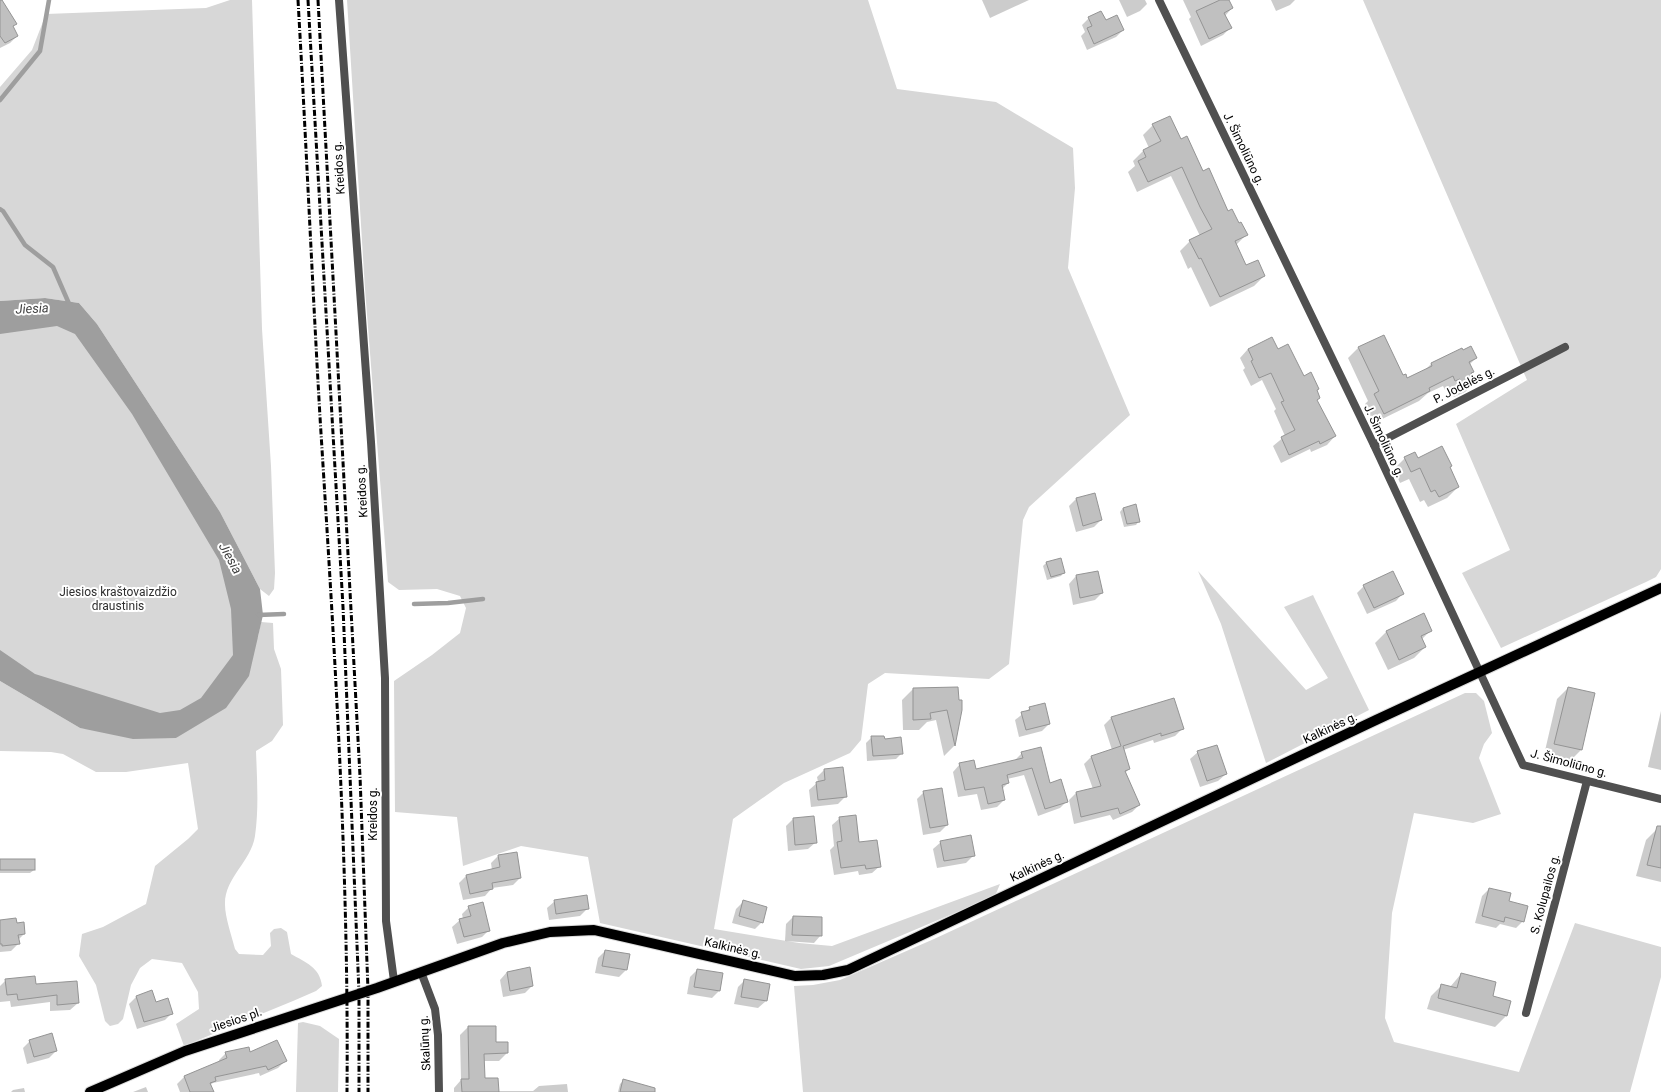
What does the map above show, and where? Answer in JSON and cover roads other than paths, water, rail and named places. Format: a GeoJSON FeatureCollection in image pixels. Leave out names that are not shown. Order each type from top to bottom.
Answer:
{"type":"FeatureCollection","features":[{"type":"Feature","properties":{"kind":"main road","name":"Kalkinės g."},"geometry":{"type":"LineString","coordinates":[[394,981],[503,943],[550,932],[594,930],[795,976],[823,975],[848,970],[1376,720],[1661,588]]}},
{"type":"Feature","properties":{"kind":"main road","name":"Jiesios pl."},"geometry":{"type":"LineString","coordinates":[[90,1092],[186,1051],[394,981]]}},
{"type":"Feature","properties":{"kind":"street","name":"Kreidos g."},"geometry":{"type":"LineString","coordinates":[[340,0],[371,442],[385,678],[386,921],[394,981]]}},
{"type":"Feature","properties":{"kind":"street","name":"J. Šimoliūno g."},"geometry":{"type":"LineString","coordinates":[[1159,0],[1374,445],[1523,765],[1661,799]]}},
{"type":"Feature","properties":{"kind":"street","name":"P. Jodelės g."},"geometry":{"type":"LineString","coordinates":[[1374,445],[1565,347]]}},
{"type":"Feature","properties":{"kind":"street","name":"S. Kolupailos g."},"geometry":{"type":"LineString","coordinates":[[1526,1013],[1587,781]]}},
{"type":"Feature","properties":{"kind":"street","name":"Skalūnų g."},"geometry":{"type":"LineString","coordinates":[[421,972],[435,1009],[438,1035],[439,1092]]}},
{"type":"Feature","properties":{"kind":"water","name":"Jiesia"},"geometry":{"type":"Polygon","coordinates":[[[45,298],[79,303],[97,324],[220,512],[260,589],[263,615],[249,676],[226,708],[176,738],[133,739],[80,728],[0,681],[0,650],[35,674],[160,713],[180,710],[201,698],[233,655],[231,609],[219,560],[132,414],[75,334],[57,326],[0,334],[0,301],[45,298]]]}},
{"type":"Feature","properties":{"kind":"waterway"},"geometry":{"type":"LineString","coordinates":[[0,100],[40,51],[49,0]]}},
{"type":"Feature","properties":{"kind":"waterway"},"geometry":{"type":"LineString","coordinates":[[0,209],[3,211],[25,245],[53,267],[70,306]]}},
{"type":"Feature","properties":{"kind":"waterway"},"geometry":{"type":"LineString","coordinates":[[414,604],[448,603],[483,599]]}},
{"type":"Feature","properties":{"kind":"waterway"},"geometry":{"type":"LineString","coordinates":[[258,615],[284,614]]}},
{"type":"Feature","properties":{"kind":"railway"},"geometry":{"type":"LineString","coordinates":[[298,0],[317,365],[340,754],[346,923],[347,1092]]}},
{"type":"Feature","properties":{"kind":"railway"},"geometry":{"type":"LineString","coordinates":[[308,0],[343,607],[359,993],[359,1092]]}},
{"type":"Feature","properties":{"kind":"railway"},"geometry":{"type":"LineString","coordinates":[[318,0],[360,776],[368,990],[368,1092]]}},
{"type":"Feature","properties":{"kind":"park label","name":"Jiesios kraštovaizdžio draustinis"},"geometry":{"type":"Point","coordinates":[118,599]}}]}
